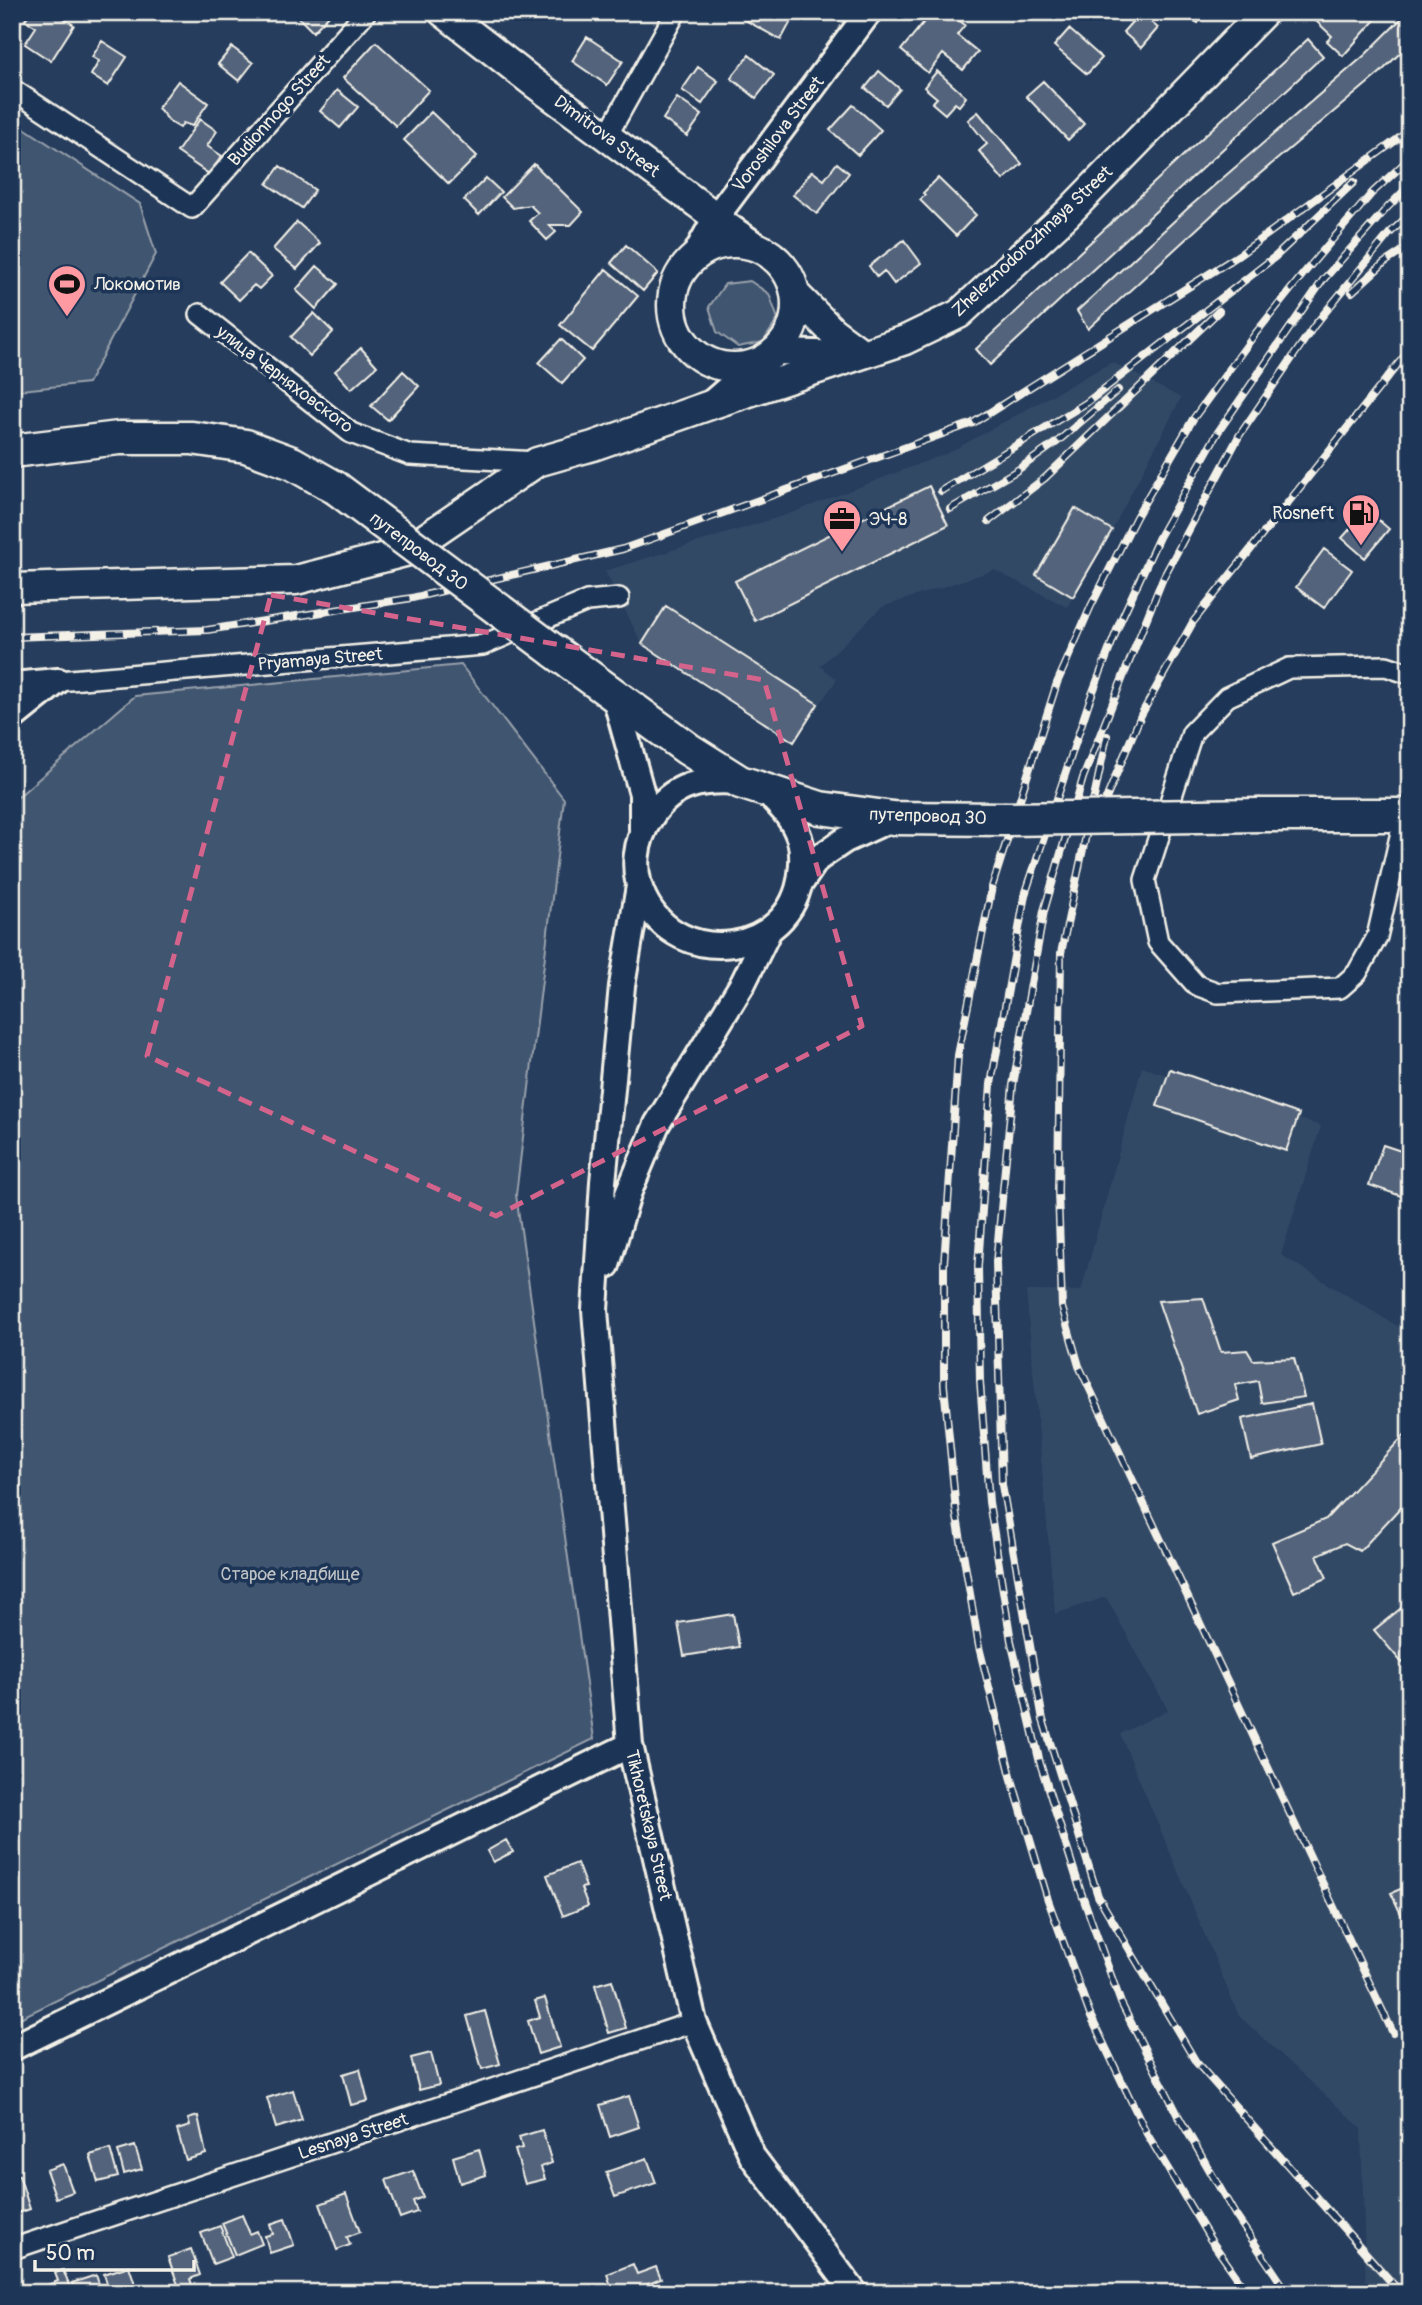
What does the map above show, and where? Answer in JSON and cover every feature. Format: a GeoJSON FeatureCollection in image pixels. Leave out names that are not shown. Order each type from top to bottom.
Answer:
{"type":"FeatureCollection","features":[{"type":"Feature","properties":{"kind":"main road","name":"Dimitrova Street"},"geometry":{"type":"LineString","coordinates":[[443,12],[534,83],[716,217]]}},
{"type":"Feature","properties":{"kind":"main road","name":"Zheleznodorozhnaya Street"},"geometry":{"type":"LineString","coordinates":[[12,588],[296,580],[405,552],[537,462],[593,446],[905,340],[959,314],[1067,214],[1264,12]]}},
{"type":"Feature","properties":{"kind":"main road"},"geometry":{"type":"LineString","coordinates":[[733,243],[754,246],[773,257],[788,273],[795,293],[796,315],[789,335],[766,358],[735,368],[714,364],[695,354],[681,338],[673,317],[673,296],[680,275],[693,258],[712,247],[733,243]]}},
{"type":"Feature","properties":{"kind":"main road"},"geometry":{"type":"LineString","coordinates":[[795,293],[832,331],[863,354]]}},
{"type":"Feature","properties":{"kind":"main road","name":"путепровод 30"},"geometry":{"type":"LineString","coordinates":[[12,451],[119,438],[192,438],[246,446],[292,463],[336,488],[688,749],[752,786],[820,808],[892,818],[1407,815]]}},
{"type":"Feature","properties":{"kind":"street","name":"Budionnogo Street"},"geometry":{"type":"LineString","coordinates":[[12,89],[192,208],[366,12]]}},
{"type":"Feature","properties":{"kind":"street"},"geometry":{"type":"LineString","coordinates":[[607,136],[676,12]]}},
{"type":"Feature","properties":{"kind":"street","name":"Voroshilova Street"},"geometry":{"type":"LineString","coordinates":[[693,258],[716,217],[869,12]]}},
{"type":"Feature","properties":{"kind":"street","name":"Dimitrova Street"},"geometry":{"type":"LineString","coordinates":[[716,217],[773,257]]}},
{"type":"Feature","properties":{"kind":"street","name":"улица Черняховского"},"geometry":{"type":"LineString","coordinates":[[200,314],[351,433],[410,454],[537,462]]}},
{"type":"Feature","properties":{"kind":"street"},"geometry":{"type":"LineString","coordinates":[[710,405],[766,358],[863,354]]}},
{"type":"Feature","properties":{"kind":"street","name":"Pryamaya Street"},"geometry":{"type":"LineString","coordinates":[[12,685],[484,645],[587,601],[619,598]]}},
{"type":"Feature","properties":{"kind":"street"},"geometry":{"type":"LineString","coordinates":[[1407,815],[1377,937],[1357,973],[1340,988],[1218,993],[1195,985],[1158,942],[1145,880],[1192,733],[1227,697],[1289,668],[1386,666],[1410,674]]}},
{"type":"Feature","properties":{"kind":"street"},"geometry":{"type":"LineString","coordinates":[[12,718],[58,681]]}},
{"type":"Feature","properties":{"kind":"street"},"geometry":{"type":"LineString","coordinates":[[595,1310],[603,1182],[621,999],[639,886],[636,858],[642,830],[642,794],[615,697]]}},
{"type":"Feature","properties":{"kind":"street"},"geometry":{"type":"LineString","coordinates":[[642,830],[659,805],[682,788],[711,780],[752,786],[784,810],[797,833],[803,858],[800,884]]}},
{"type":"Feature","properties":{"kind":"street"},"geometry":{"type":"LineString","coordinates":[[595,1310],[628,1194],[657,1124],[743,983],[769,930],[788,910],[800,884],[817,859],[845,840],[892,818]]}},
{"type":"Feature","properties":{"kind":"street"},"geometry":{"type":"LineString","coordinates":[[639,886],[650,910],[668,929],[692,942],[719,946],[745,943],[769,930]]}},
{"type":"Feature","properties":{"kind":"street","name":"Tikhoretskaya Street"},"geometry":{"type":"LineString","coordinates":[[595,1310],[630,1745],[694,2022],[752,2156],[855,2293]]}},
{"type":"Feature","properties":{"kind":"street"},"geometry":{"type":"LineString","coordinates":[[12,2048],[630,1745]]}},
{"type":"Feature","properties":{"kind":"street","name":"Lesnaya Street"},"geometry":{"type":"LineString","coordinates":[[12,2249],[694,2022]]}},
{"type":"Feature","properties":{"kind":"highlighted area"},"geometry":{"type":"Polygon","coordinates":[[[271,595],[764,680],[862,1026],[496,1216],[147,1056],[271,595]]]}},
{"type":"Feature","properties":{"kind":"shaded area"},"geometry":{"type":"Polygon","coordinates":[[[1112,362],[1181,398],[1112,530],[1067,607],[994,570],[882,607],[820,666],[837,679],[794,742],[642,644],[605,571],[789,514],[950,452],[1112,362]]]}},
{"type":"Feature","properties":{"kind":"shaded area"},"geometry":{"type":"Polygon","coordinates":[[[1142,1067],[1321,1126],[1281,1255],[1410,1334],[1410,2293],[1366,2293],[1361,2128],[1239,2016],[1120,1734],[1168,1710],[1106,1597],[1055,1614],[1026,1291],[1081,1291],[1142,1067]]]}},
{"type":"Feature","properties":{"kind":"green space","name":"Локомотив"},"geometry":{"type":"Polygon","coordinates":[[[12,120],[140,204],[156,254],[88,383],[12,391],[12,120]]]}},
{"type":"Feature","properties":{"kind":"green space"},"geometry":{"type":"Polygon","coordinates":[[[750,281],[769,294],[778,319],[763,342],[738,347],[717,332],[709,307],[725,284],[750,281]]]}},
{"type":"Feature","properties":{"kind":"green space","name":"Старое кладбище"},"geometry":{"type":"Polygon","coordinates":[[[461,665],[564,799],[516,1195],[594,1739],[12,2022],[12,802],[135,696],[461,665]]]}},
{"type":"Feature","properties":{"kind":"building"},"geometry":{"type":"Polygon","coordinates":[[[30,12],[54,12],[74,25],[51,61],[25,44],[36,27],[25,20],[30,12]]]}},
{"type":"Feature","properties":{"kind":"building"},"geometry":{"type":"Polygon","coordinates":[[[302,12],[332,12],[313,32],[298,17],[302,12]]]}},
{"type":"Feature","properties":{"kind":"building"},"geometry":{"type":"Polygon","coordinates":[[[500,12],[521,12],[515,22],[500,12]]]}},
{"type":"Feature","properties":{"kind":"building"},"geometry":{"type":"Polygon","coordinates":[[[750,12],[796,12],[781,40],[745,20],[750,12]]]}},
{"type":"Feature","properties":{"kind":"building"},"geometry":{"type":"Polygon","coordinates":[[[932,12],[949,12],[965,25],[957,35],[978,52],[963,70],[943,54],[928,73],[901,50],[932,12]]]}},
{"type":"Feature","properties":{"kind":"building"},"geometry":{"type":"Polygon","coordinates":[[[1181,12],[1205,12],[1198,23],[1181,12]]]}},
{"type":"Feature","properties":{"kind":"building"},"geometry":{"type":"Polygon","coordinates":[[[1324,12],[1382,12],[1343,56],[1327,41],[1332,36],[1316,21],[1324,12]]]}},
{"type":"Feature","properties":{"kind":"building"},"geometry":{"type":"Polygon","coordinates":[[[1408,12],[1410,43],[1381,72],[1224,204],[1088,329],[1077,311],[1187,209],[1365,55],[1408,12]]]}},
{"type":"Feature","properties":{"kind":"building"},"geometry":{"type":"Polygon","coordinates":[[[1140,13],[1158,28],[1141,48],[1123,32],[1140,13]]]}},
{"type":"Feature","properties":{"kind":"building"},"geometry":{"type":"Polygon","coordinates":[[[1069,29],[1102,58],[1087,74],[1054,46],[1069,29]]]}},
{"type":"Feature","properties":{"kind":"building"},"geometry":{"type":"Polygon","coordinates":[[[587,37],[623,61],[607,85],[572,61],[587,37]]]}},
{"type":"Feature","properties":{"kind":"building"},"geometry":{"type":"Polygon","coordinates":[[[1308,39],[1323,56],[990,365],[976,349],[1308,39]]]}},
{"type":"Feature","properties":{"kind":"building"},"geometry":{"type":"Polygon","coordinates":[[[102,41],[127,57],[108,86],[91,75],[99,61],[92,57],[102,41]]]}},
{"type":"Feature","properties":{"kind":"building"},"geometry":{"type":"Polygon","coordinates":[[[376,42],[429,90],[396,126],[343,78],[376,42]]]}},
{"type":"Feature","properties":{"kind":"building"},"geometry":{"type":"Polygon","coordinates":[[[232,47],[253,63],[239,81],[218,64],[232,47]]]}},
{"type":"Feature","properties":{"kind":"building"},"geometry":{"type":"Polygon","coordinates":[[[749,55],[774,75],[756,98],[731,78],[749,55]]]}},
{"type":"Feature","properties":{"kind":"building"},"geometry":{"type":"Polygon","coordinates":[[[698,67],[718,81],[702,104],[682,90],[698,67]]]}},
{"type":"Feature","properties":{"kind":"building"},"geometry":{"type":"Polygon","coordinates":[[[879,71],[900,89],[886,105],[865,88],[879,71]]]}},
{"type":"Feature","properties":{"kind":"building"},"geometry":{"type":"Polygon","coordinates":[[[937,71],[966,97],[959,106],[955,103],[945,114],[932,103],[937,98],[924,87],[937,71]]]}},
{"type":"Feature","properties":{"kind":"building"},"geometry":{"type":"Polygon","coordinates":[[[178,81],[208,103],[192,126],[183,123],[180,128],[170,122],[158,108],[178,81]]]}},
{"type":"Feature","properties":{"kind":"building"},"geometry":{"type":"Polygon","coordinates":[[[1043,81],[1084,124],[1068,140],[1026,96],[1043,81]]]}},
{"type":"Feature","properties":{"kind":"building"},"geometry":{"type":"Polygon","coordinates":[[[337,90],[358,107],[340,128],[320,111],[337,90]]]}},
{"type":"Feature","properties":{"kind":"building"},"geometry":{"type":"Polygon","coordinates":[[[677,98],[702,115],[687,136],[663,119],[677,98]]]}},
{"type":"Feature","properties":{"kind":"building"},"geometry":{"type":"Polygon","coordinates":[[[853,105],[881,130],[858,155],[830,130],[853,105]]]}},
{"type":"Feature","properties":{"kind":"building"},"geometry":{"type":"Polygon","coordinates":[[[431,112],[477,156],[449,184],[404,140],[431,112]]]}},
{"type":"Feature","properties":{"kind":"building"},"geometry":{"type":"Polygon","coordinates":[[[978,112],[1022,164],[1003,180],[979,151],[987,144],[968,120],[978,112]]]}},
{"type":"Feature","properties":{"kind":"building"},"geometry":{"type":"Polygon","coordinates":[[[200,119],[217,131],[207,146],[222,156],[209,174],[177,152],[200,119]]]}},
{"type":"Feature","properties":{"kind":"building"},"geometry":{"type":"Polygon","coordinates":[[[837,163],[849,173],[817,214],[793,195],[812,171],[824,180],[837,163]]]}},
{"type":"Feature","properties":{"kind":"building"},"geometry":{"type":"Polygon","coordinates":[[[534,164],[583,212],[571,225],[549,225],[556,232],[547,240],[529,221],[538,213],[530,205],[513,208],[502,197],[534,164]]]}},
{"type":"Feature","properties":{"kind":"building"},"geometry":{"type":"Polygon","coordinates":[[[280,166],[315,190],[302,208],[267,184],[280,166]]]}},
{"type":"Feature","properties":{"kind":"building"},"geometry":{"type":"Polygon","coordinates":[[[486,178],[501,192],[479,215],[464,200],[486,178]]]}},
{"type":"Feature","properties":{"kind":"building"},"geometry":{"type":"Polygon","coordinates":[[[938,178],[976,215],[956,236],[920,200],[925,195],[923,193],[938,178]]]}},
{"type":"Feature","properties":{"kind":"building"},"geometry":{"type":"Polygon","coordinates":[[[297,222],[320,243],[297,269],[273,249],[297,222]]]}},
{"type":"Feature","properties":{"kind":"building"},"geometry":{"type":"Polygon","coordinates":[[[904,240],[921,263],[894,284],[884,271],[877,277],[869,266],[904,240]]]}},
{"type":"Feature","properties":{"kind":"building"},"geometry":{"type":"Polygon","coordinates":[[[626,245],[658,273],[643,291],[611,263],[626,245]]]}},
{"type":"Feature","properties":{"kind":"building"},"geometry":{"type":"Polygon","coordinates":[[[248,253],[272,276],[259,289],[254,285],[239,300],[220,282],[248,253]]]}},
{"type":"Feature","properties":{"kind":"building"},"geometry":{"type":"Polygon","coordinates":[[[317,266],[338,284],[316,309],[296,290],[317,266]]]}},
{"type":"Feature","properties":{"kind":"building"},"geometry":{"type":"Polygon","coordinates":[[[606,269],[638,296],[592,351],[560,325],[606,269]]]}},
{"type":"Feature","properties":{"kind":"building"},"geometry":{"type":"Polygon","coordinates":[[[314,313],[333,332],[310,356],[291,337],[314,313]]]}},
{"type":"Feature","properties":{"kind":"building"},"geometry":{"type":"Polygon","coordinates":[[[561,339],[583,360],[562,383],[539,363],[561,339]]]}},
{"type":"Feature","properties":{"kind":"building"},"geometry":{"type":"Polygon","coordinates":[[[361,348],[377,366],[351,389],[335,371],[361,348]]]}},
{"type":"Feature","properties":{"kind":"building"},"geometry":{"type":"Polygon","coordinates":[[[403,371],[419,386],[388,420],[371,406],[403,371]]]}},
{"type":"Feature","properties":{"kind":"building","name":"ЭЧ-8"},"geometry":{"type":"Polygon","coordinates":[[[929,486],[948,525],[755,621],[735,581],[929,486]]]}},
{"type":"Feature","properties":{"kind":"building"},"geometry":{"type":"Polygon","coordinates":[[[1075,508],[1112,530],[1073,597],[1036,575],[1075,508]]]}},
{"type":"Feature","properties":{"kind":"building"},"geometry":{"type":"Polygon","coordinates":[[[1367,510],[1389,529],[1365,558],[1342,538],[1367,510]]]}},
{"type":"Feature","properties":{"kind":"building"},"geometry":{"type":"Polygon","coordinates":[[[1324,549],[1352,570],[1324,608],[1296,587],[1324,549]]]}},
{"type":"Feature","properties":{"kind":"building"},"geometry":{"type":"Polygon","coordinates":[[[666,606],[818,704],[794,742],[642,644],[666,606]]]}},
{"type":"Feature","properties":{"kind":"building"},"geometry":{"type":"Polygon","coordinates":[[[1170,1069],[1299,1114],[1286,1151],[1157,1106],[1170,1069]]]}},
{"type":"Feature","properties":{"kind":"building"},"geometry":{"type":"Polygon","coordinates":[[[1383,1145],[1410,1154],[1410,1199],[1369,1185],[1383,1145]]]}},
{"type":"Feature","properties":{"kind":"building"},"geometry":{"type":"Polygon","coordinates":[[[1203,1298],[1221,1352],[1247,1350],[1253,1360],[1294,1358],[1304,1397],[1262,1403],[1258,1381],[1235,1385],[1239,1400],[1197,1414],[1158,1301],[1203,1298]]]}},
{"type":"Feature","properties":{"kind":"building"},"geometry":{"type":"Polygon","coordinates":[[[1312,1404],[1321,1444],[1251,1459],[1242,1419],[1312,1404]]]}},
{"type":"Feature","properties":{"kind":"building"},"geometry":{"type":"Polygon","coordinates":[[[1410,1429],[1410,1497],[1360,1551],[1345,1543],[1317,1555],[1327,1578],[1294,1592],[1272,1542],[1326,1519],[1410,1429]]]}},
{"type":"Feature","properties":{"kind":"building"},"geometry":{"type":"Polygon","coordinates":[[[1410,1601],[1410,1657],[1402,1663],[1374,1630],[1410,1601]]]}},
{"type":"Feature","properties":{"kind":"building"},"geometry":{"type":"Polygon","coordinates":[[[733,1614],[739,1647],[684,1656],[678,1623],[733,1614]]]}},
{"type":"Feature","properties":{"kind":"building"},"geometry":{"type":"Polygon","coordinates":[[[506,1840],[513,1852],[493,1862],[487,1851],[506,1840]]]}},
{"type":"Feature","properties":{"kind":"building"},"geometry":{"type":"Polygon","coordinates":[[[577,1863],[586,1887],[581,1888],[588,1906],[563,1916],[547,1875],[577,1863]]]}},
{"type":"Feature","properties":{"kind":"building"},"geometry":{"type":"Polygon","coordinates":[[[1410,1885],[1410,1933],[1391,1893],[1410,1885]]]}},
{"type":"Feature","properties":{"kind":"building"},"geometry":{"type":"Polygon","coordinates":[[[612,1980],[626,2028],[609,2033],[595,1985],[612,1980]]]}},
{"type":"Feature","properties":{"kind":"building"},"geometry":{"type":"Polygon","coordinates":[[[545,1998],[560,2047],[538,2054],[528,2021],[540,2017],[535,2001],[545,1998]]]}},
{"type":"Feature","properties":{"kind":"building"},"geometry":{"type":"Polygon","coordinates":[[[485,2011],[500,2064],[482,2069],[467,2016],[485,2011]]]}},
{"type":"Feature","properties":{"kind":"building"},"geometry":{"type":"Polygon","coordinates":[[[431,2053],[439,2085],[419,2090],[411,2058],[431,2053]]]}},
{"type":"Feature","properties":{"kind":"building"},"geometry":{"type":"Polygon","coordinates":[[[360,2069],[368,2101],[351,2105],[343,2074],[360,2069]]]}},
{"type":"Feature","properties":{"kind":"building"},"geometry":{"type":"Polygon","coordinates":[[[293,2090],[302,2120],[276,2128],[267,2098],[293,2090]]]}},
{"type":"Feature","properties":{"kind":"building"},"geometry":{"type":"Polygon","coordinates":[[[629,2096],[639,2127],[610,2137],[600,2105],[629,2096]]]}},
{"type":"Feature","properties":{"kind":"building"},"geometry":{"type":"Polygon","coordinates":[[[198,2116],[206,2154],[186,2160],[177,2130],[190,2126],[188,2119],[198,2116]]]}},
{"type":"Feature","properties":{"kind":"building"},"geometry":{"type":"Polygon","coordinates":[[[542,2130],[552,2163],[541,2167],[545,2179],[525,2184],[515,2150],[522,2148],[519,2137],[542,2130]]]}},
{"type":"Feature","properties":{"kind":"building"},"geometry":{"type":"Polygon","coordinates":[[[135,2146],[142,2169],[124,2174],[118,2151],[135,2146]]]}},
{"type":"Feature","properties":{"kind":"building"},"geometry":{"type":"Polygon","coordinates":[[[110,2149],[118,2177],[98,2182],[90,2155],[110,2149]]]}},
{"type":"Feature","properties":{"kind":"building"},"geometry":{"type":"Polygon","coordinates":[[[479,2149],[486,2175],[460,2183],[453,2157],[479,2149]]]}},
{"type":"Feature","properties":{"kind":"building"},"geometry":{"type":"Polygon","coordinates":[[[647,2158],[656,2183],[615,2197],[606,2172],[647,2158]]]}},
{"type":"Feature","properties":{"kind":"building"},"geometry":{"type":"Polygon","coordinates":[[[63,2164],[73,2192],[56,2198],[46,2170],[63,2164]]]}},
{"type":"Feature","properties":{"kind":"building"},"geometry":{"type":"Polygon","coordinates":[[[413,2171],[423,2197],[413,2201],[417,2212],[400,2218],[386,2180],[413,2171]]]}},
{"type":"Feature","properties":{"kind":"building"},"geometry":{"type":"Polygon","coordinates":[[[19,2175],[30,2209],[12,2215],[12,2178],[19,2175]]]}},
{"type":"Feature","properties":{"kind":"building"},"geometry":{"type":"Polygon","coordinates":[[[346,2194],[360,2232],[347,2237],[350,2245],[337,2250],[320,2204],[346,2194]]]}},
{"type":"Feature","properties":{"kind":"building"},"geometry":{"type":"Polygon","coordinates":[[[242,2215],[250,2234],[257,2231],[262,2244],[235,2255],[222,2223],[242,2215]]]}},
{"type":"Feature","properties":{"kind":"building"},"geometry":{"type":"Polygon","coordinates":[[[285,2219],[294,2245],[270,2253],[265,2236],[273,2234],[270,2224],[285,2219]]]}},
{"type":"Feature","properties":{"kind":"building"},"geometry":{"type":"Polygon","coordinates":[[[220,2226],[232,2257],[213,2264],[201,2233],[220,2226]]]}},
{"type":"Feature","properties":{"kind":"building"},"geometry":{"type":"Polygon","coordinates":[[[191,2249],[200,2275],[190,2279],[195,2293],[181,2293],[168,2257],[191,2249]]]}},
{"type":"Feature","properties":{"kind":"building"},"geometry":{"type":"Polygon","coordinates":[[[633,2264],[637,2274],[656,2267],[661,2279],[626,2293],[603,2293],[602,2289],[611,2286],[607,2274],[633,2264]]]}},
{"type":"Feature","properties":{"kind":"building"},"geometry":{"type":"Polygon","coordinates":[[[129,2266],[138,2293],[110,2293],[104,2274],[129,2266]]]}},
{"type":"Feature","properties":{"kind":"building"},"geometry":{"type":"Polygon","coordinates":[[[63,2270],[72,2293],[39,2293],[37,2289],[58,2281],[55,2273],[63,2270]]]}},
{"type":"Feature","properties":{"kind":"building"},"geometry":{"type":"Polygon","coordinates":[[[96,2275],[102,2293],[75,2293],[72,2283],[96,2275]]]}},
{"type":"Feature","properties":{"kind":"railway"},"geometry":{"type":"LineString","coordinates":[[12,637],[207,630],[412,598],[623,549],[973,423],[1239,255],[1410,130]]}},
{"type":"Feature","properties":{"kind":"railway"},"geometry":{"type":"LineString","coordinates":[[1248,2293],[1210,2239],[1147,2134],[1090,2015],[1048,1900],[1011,1776],[979,1647],[956,1511],[944,1385],[944,1264],[958,1055],[992,887],[1057,683],[1091,606],[1136,517],[1193,419],[1304,273],[1372,193],[1410,158]]}},
{"type":"Feature","properties":{"kind":"railway"},"geometry":{"type":"LineString","coordinates":[[941,491],[1086,403],[1276,256],[1354,182]]}},
{"type":"Feature","properties":{"kind":"railway"},"geometry":{"type":"LineString","coordinates":[[1288,2293],[1236,2216],[1179,2117],[1121,2003],[1080,1889],[1040,1763],[1011,1641],[989,1502],[980,1381],[978,1266],[991,1084],[1025,895],[1089,702],[1120,622],[1159,537],[1218,432],[1323,280],[1410,185]]}},
{"type":"Feature","properties":{"kind":"railway"},"geometry":{"type":"LineString","coordinates":[[1401,2293],[1196,2062],[1098,1896],[1043,1720],[1002,1485],[996,1262],[1013,1085],[1044,911],[1083,778],[1163,578],[1239,436],[1314,326],[1389,234],[1410,214]]}},
{"type":"Feature","properties":{"kind":"railway"},"geometry":{"type":"LineString","coordinates":[[1352,292],[1384,263],[1410,246]]}},
{"type":"Feature","properties":{"kind":"railway"},"geometry":{"type":"LineString","coordinates":[[989,521],[1045,478],[1219,311]]}},
{"type":"Feature","properties":{"kind":"railway"},"geometry":{"type":"LineString","coordinates":[[1096,823],[1141,715],[1193,622],[1410,349]]}},
{"type":"Feature","properties":{"kind":"railway"},"geometry":{"type":"LineString","coordinates":[[950,509],[1016,471],[1057,442],[1118,390]]}},
{"type":"Feature","properties":{"kind":"railway"},"geometry":{"type":"LineString","coordinates":[[1107,736],[1061,953],[1058,1192],[1062,1307],[1079,1366],[1393,2033]]}},
{"type":"Feature","properties":{"kind":"place","name":"Локомотив"},"geometry":{"type":"Point","coordinates":[67,318]}},
{"type":"Feature","properties":{"kind":"place","name":"Rosneft"},"geometry":{"type":"Point","coordinates":[1361,547]}},
{"type":"Feature","properties":{"kind":"place","name":"ЭЧ-8"},"geometry":{"type":"Point","coordinates":[842,553]}}]}
